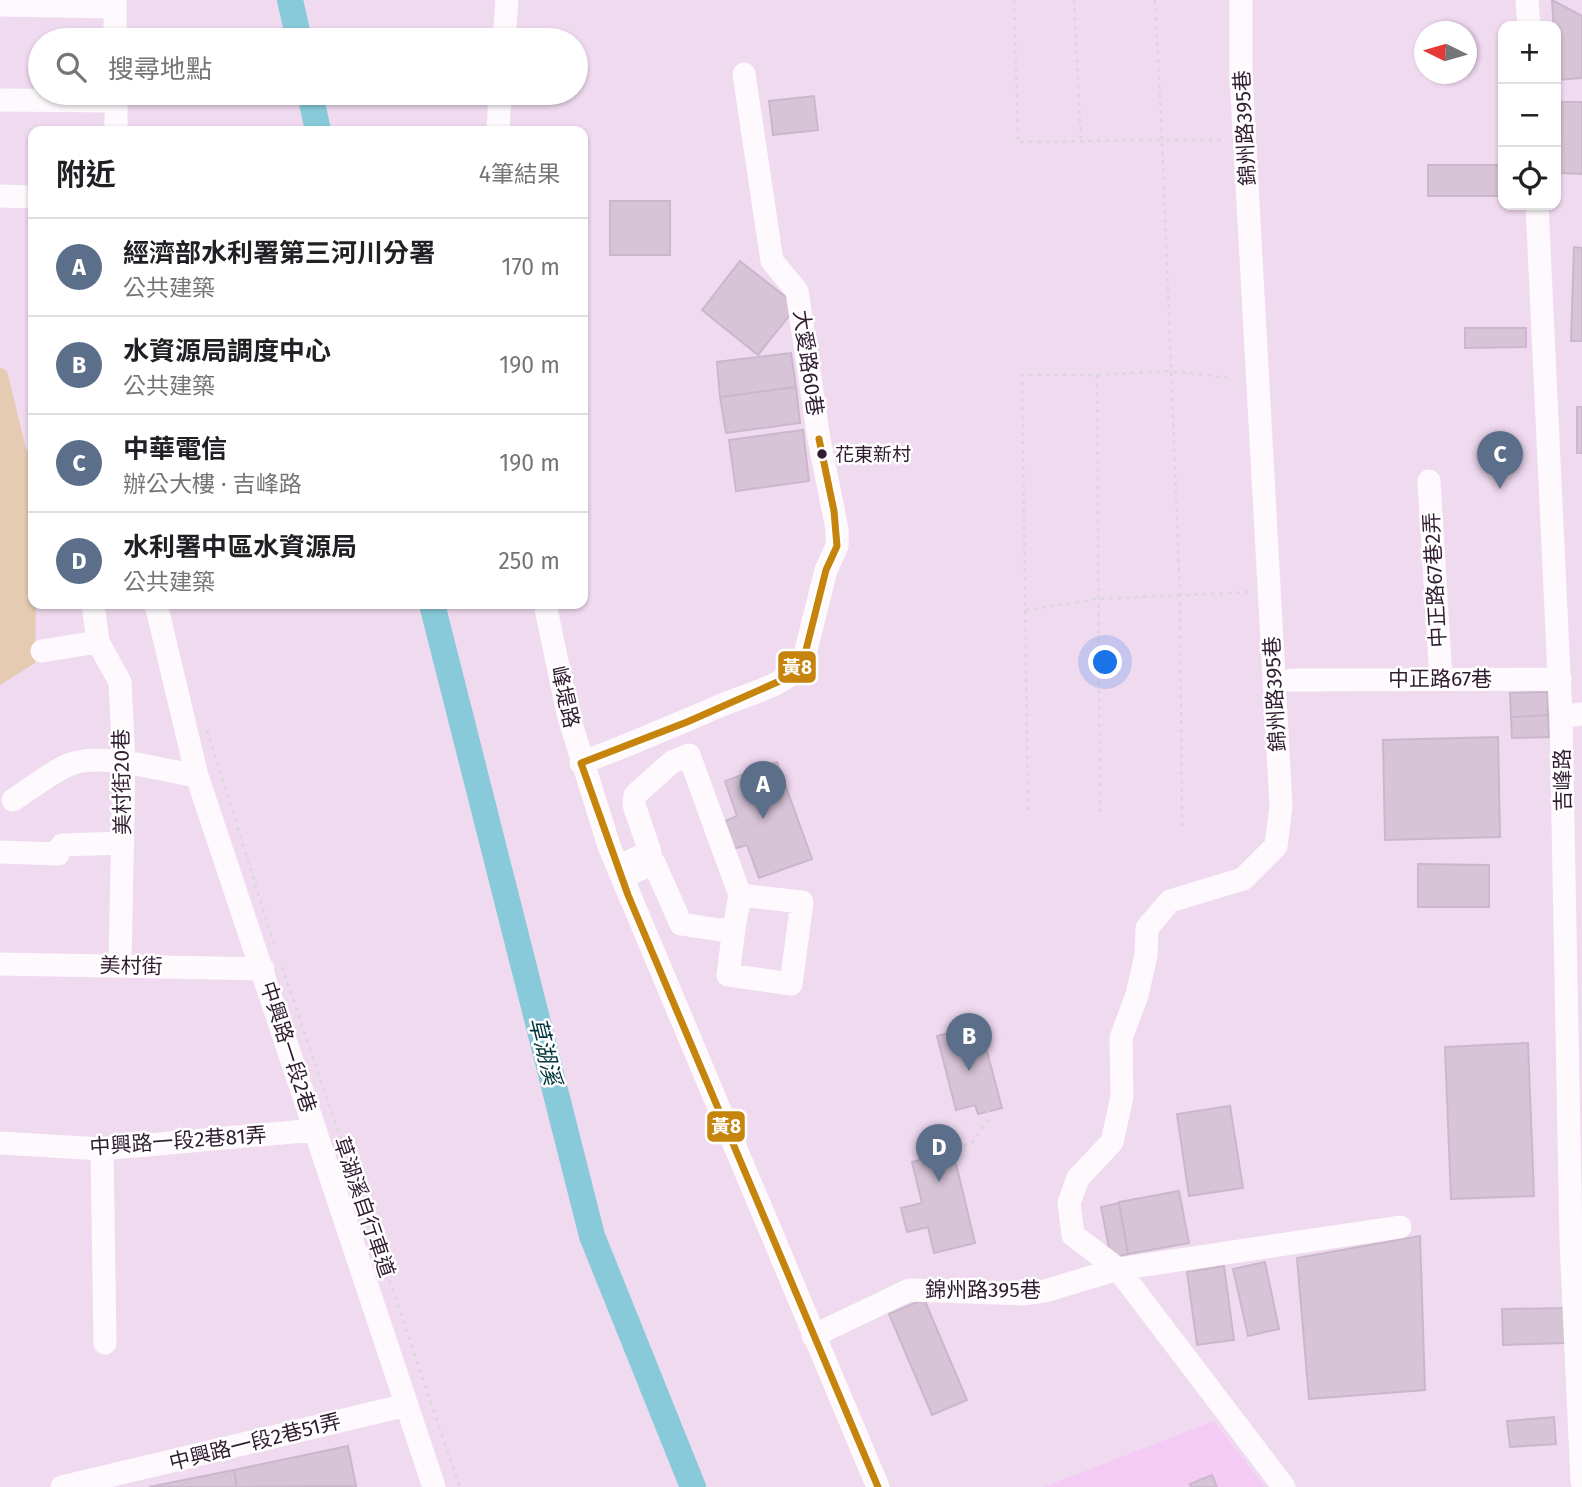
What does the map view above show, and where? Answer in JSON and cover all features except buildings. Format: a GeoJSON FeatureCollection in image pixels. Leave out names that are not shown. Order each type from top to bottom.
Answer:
{"type":"FeatureCollection","features":[{"type":"Feature","properties":{"kind":"street"},"geometry":{"type":"LineString","coordinates":[[504,28],[507,0]]}},
{"type":"Feature","properties":{"kind":"street","name":"錦州路395巷"},"geometry":{"type":"LineString","coordinates":[[1241,0],[1241,75],[1281,806],[1276,846],[1244,879],[1170,901],[1147,928],[1146,955],[1137,995],[1121,1038],[1122,1097],[1112,1142],[1078,1178],[1069,1203],[1073,1235],[1118,1269],[1284,1487]]}},
{"type":"Feature","properties":{"kind":"street"},"geometry":{"type":"LineString","coordinates":[[1527,0],[1528,21]]}},
{"type":"Feature","properties":{"kind":"street"},"geometry":{"type":"LineString","coordinates":[[0,5],[115,3],[115,28]]}},
{"type":"Feature","properties":{"kind":"street","name":"大愛路60巷"},"geometry":{"type":"LineString","coordinates":[[581,763],[687,722],[782,680],[798,669],[803,662],[826,570],[837,546],[834,511],[819,439],[797,290],[772,261],[744,74]]}},
{"type":"Feature","properties":{"kind":"street"},"geometry":{"type":"LineString","coordinates":[[0,100],[28,99]]}},
{"type":"Feature","properties":{"kind":"street"},"geometry":{"type":"LineString","coordinates":[[116,105],[116,126]]}},
{"type":"Feature","properties":{"kind":"street"},"geometry":{"type":"LineString","coordinates":[[498,126],[499,105]]}},
{"type":"Feature","properties":{"kind":"street"},"geometry":{"type":"LineString","coordinates":[[0,196],[28,197]]}},
{"type":"Feature","properties":{"kind":"street","name":"吉峰路"},"geometry":{"type":"LineString","coordinates":[[1537,210],[1560,679],[1572,716],[1582,1482]]}},
{"type":"Feature","properties":{"kind":"street","name":"中正路67巷2弄"},"geometry":{"type":"LineString","coordinates":[[1429,481],[1441,679]]}},
{"type":"Feature","properties":{"kind":"street","name":"美村街20巷"},"geometry":{"type":"LineString","coordinates":[[94,609],[98,642],[120,682],[124,764],[120,965]]}},
{"type":"Feature","properties":{"kind":"street","name":"中興路一段2巷"},"geometry":{"type":"LineString","coordinates":[[157,609],[197,776],[271,964],[315,1130],[435,1487]]}},
{"type":"Feature","properties":{"kind":"street","name":"峰堤路"},"geometry":{"type":"LineString","coordinates":[[546,609],[581,763],[620,872],[878,1487]]}},
{"type":"Feature","properties":{"kind":"street"},"geometry":{"type":"LineString","coordinates":[[42,651],[98,642]]}},
{"type":"Feature","properties":{"kind":"street","name":"中正路67巷"},"geometry":{"type":"LineString","coordinates":[[1292,680],[1560,679]]}},
{"type":"Feature","properties":{"kind":"street"},"geometry":{"type":"LineString","coordinates":[[620,872],[650,852],[634,805],[635,795],[672,762],[689,755],[731,878],[740,895],[728,975],[791,984],[802,902],[740,895]]}},
{"type":"Feature","properties":{"kind":"street"},"geometry":{"type":"LineString","coordinates":[[13,800],[70,764],[95,761],[197,776]]}},
{"type":"Feature","properties":{"kind":"street"},"geometry":{"type":"LineString","coordinates":[[0,852],[58,854],[62,845],[123,842]]}},
{"type":"Feature","properties":{"kind":"street"},"geometry":{"type":"LineString","coordinates":[[620,872],[654,863],[681,924],[720,930],[734,928]]}},
{"type":"Feature","properties":{"kind":"street","name":"美村街"},"geometry":{"type":"LineString","coordinates":[[0,964],[271,964]]}},
{"type":"Feature","properties":{"kind":"street","name":"中興路一段2巷81弄"},"geometry":{"type":"LineString","coordinates":[[0,1143],[102,1149],[315,1130]]}},
{"type":"Feature","properties":{"kind":"street"},"geometry":{"type":"LineString","coordinates":[[102,1149],[105,1343]]}},
{"type":"Feature","properties":{"kind":"street","name":"錦州路395巷"},"geometry":{"type":"LineString","coordinates":[[813,1336],[909,1290],[1025,1294],[1045,1292],[1118,1269],[1400,1227]]}},
{"type":"Feature","properties":{"kind":"street","name":"中興路一段2巷51弄"},"geometry":{"type":"LineString","coordinates":[[62,1487],[407,1405]]}},
{"type":"Feature","properties":{"kind":"path"},"geometry":{"type":"LineString","coordinates":[[1014,0],[1018,142],[1221,140]]}},
{"type":"Feature","properties":{"kind":"path"},"geometry":{"type":"LineString","coordinates":[[1074,0],[1081,142]]}},
{"type":"Feature","properties":{"kind":"path"},"geometry":{"type":"LineString","coordinates":[[1155,0],[1180,596],[1182,827]]}},
{"type":"Feature","properties":{"kind":"path"},"geometry":{"type":"LineString","coordinates":[[1028,810],[1022,375],[1170,372],[1231,378]]}},
{"type":"Feature","properties":{"kind":"path"},"geometry":{"type":"LineString","coordinates":[[1097,375],[1100,813]]}},
{"type":"Feature","properties":{"kind":"path"},"geometry":{"type":"LineString","coordinates":[[1025,610],[1098,599],[1258,592]]}},
{"type":"Feature","properties":{"kind":"path"},"geometry":{"type":"LineString","coordinates":[[206,729],[275,946]]}},
{"type":"Feature","properties":{"kind":"path","name":"草湖溪自行車道"},"geometry":{"type":"LineString","coordinates":[[271,964],[460,1487]]}},
{"type":"Feature","properties":{"kind":"path"},"geometry":{"type":"LineString","coordinates":[[944,1154],[943,1150],[971,1144],[988,1120],[988,1111]]}},
{"type":"Feature","properties":{"kind":"shaded area"},"geometry":{"type":"Polygon","coordinates":[[[0,367],[7,371],[28,451],[28,609],[36,609],[35,663],[0,685],[0,367]]]}},
{"type":"Feature","properties":{"kind":"shaded area"},"geometry":{"type":"Polygon","coordinates":[[[1214,1421],[1265,1487],[1044,1487],[1214,1421]]]}},
{"type":"Feature","properties":{"kind":"waterway","name":"草湖溪"},"geometry":{"type":"LineString","coordinates":[[290,0],[296,28]]}},
{"type":"Feature","properties":{"kind":"waterway","name":"草湖溪"},"geometry":{"type":"LineString","coordinates":[[313,105],[317,126]]}},
{"type":"Feature","properties":{"kind":"waterway","name":"草湖溪"},"geometry":{"type":"LineString","coordinates":[[433,609],[592,1236],[693,1487]]}},
{"type":"Feature","properties":{"kind":"transit line","name":"黃8"},"geometry":{"type":"LineString","coordinates":[[581,763],[687,722],[782,680],[803,662],[826,570],[837,546],[834,511],[819,439]]}},
{"type":"Feature","properties":{"kind":"transit line","name":"黃8"},"geometry":{"type":"LineString","coordinates":[[581,763],[628,895],[878,1487]]}},
{"type":"Feature","properties":{"kind":"place","name":"花東新村"},"geometry":{"type":"Point","coordinates":[822,454]}},
{"type":"Feature","properties":{"kind":"place","name":"中華電信"},"geometry":{"type":"Point","coordinates":[1500,489]}},
{"type":"Feature","properties":{"kind":"place","name":"經濟部水利署第三河川分署"},"geometry":{"type":"Point","coordinates":[763,819]}},
{"type":"Feature","properties":{"kind":"place","name":"水資源局調度中心"},"geometry":{"type":"Point","coordinates":[969,1071]}},
{"type":"Feature","properties":{"kind":"place","name":"水利署中區水資源局"},"geometry":{"type":"Point","coordinates":[939,1182]}}]}
